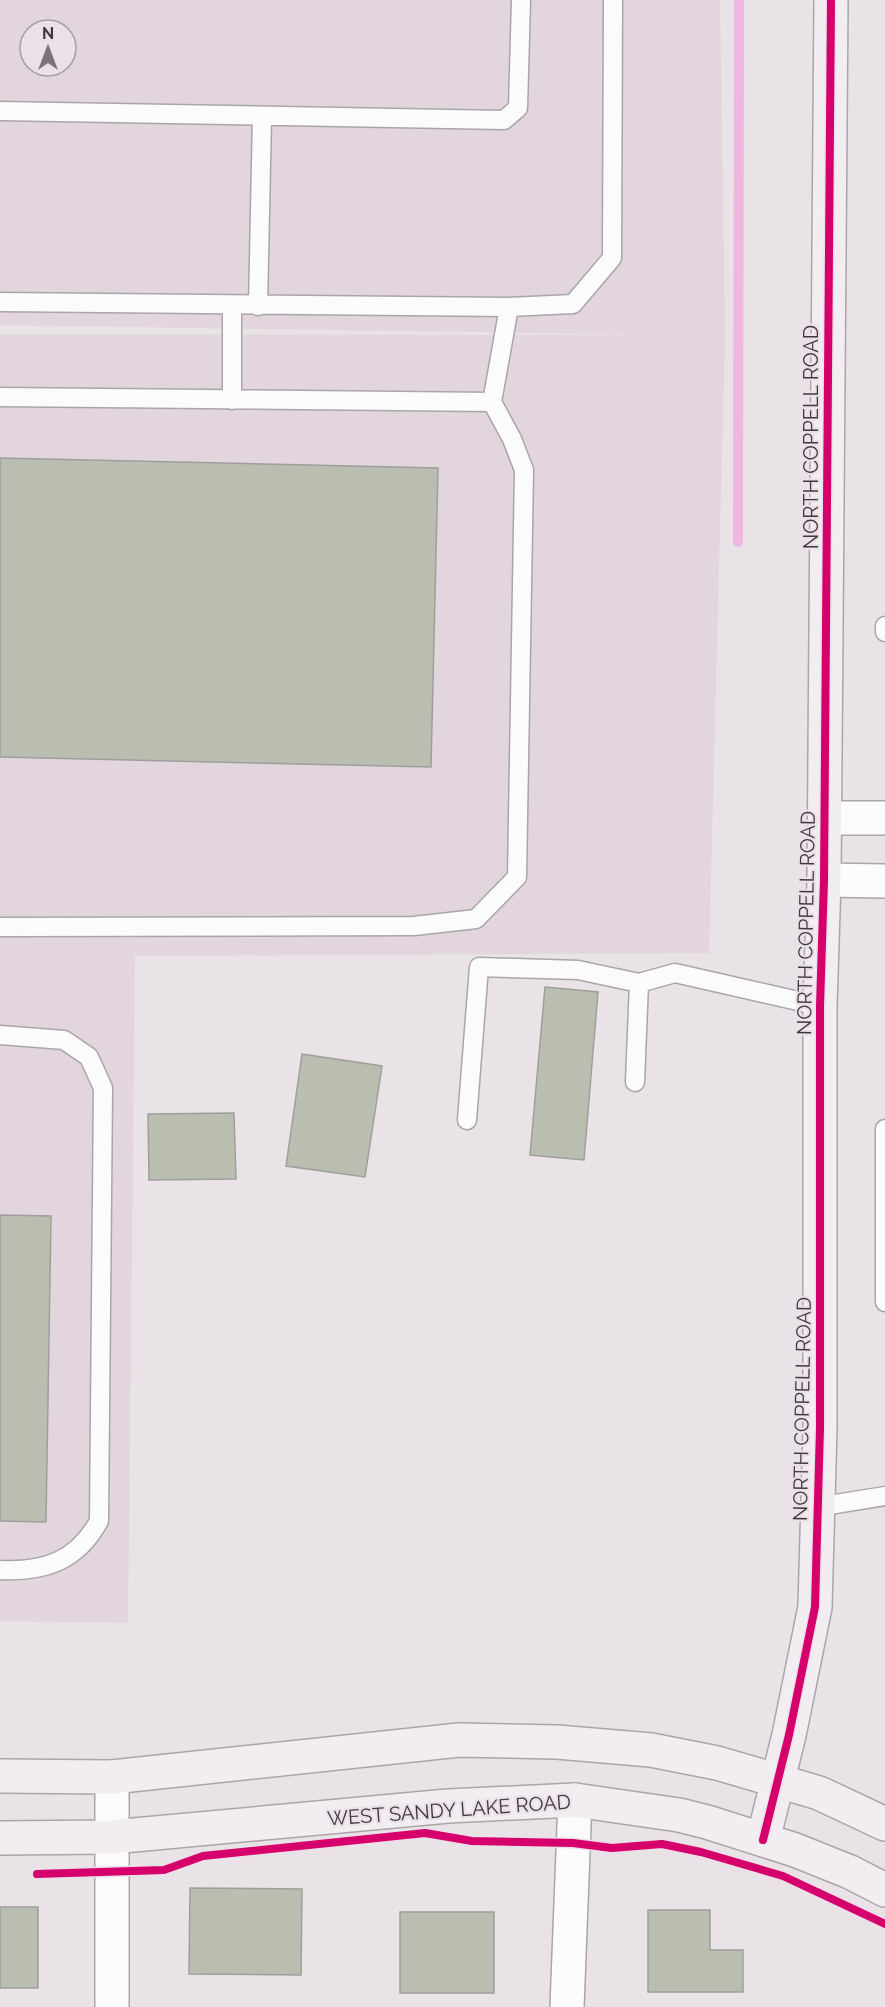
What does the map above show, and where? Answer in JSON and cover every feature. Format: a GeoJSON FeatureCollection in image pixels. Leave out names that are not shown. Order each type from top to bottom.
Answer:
{"type":"FeatureCollection","features":[{"type":"Feature","properties":{"kind":"street","name":"NORTH COPPELL ROAD"},"geometry":{"type":"LineString","coordinates":[[763,1840],[778,1780],[814,1606],[817,1507],[820,1006],[825,818],[831,0]]}},
{"type":"Feature","properties":{"kind":"street"},"geometry":{"type":"LineString","coordinates":[[825,818],[885,819]]}},
{"type":"Feature","properties":{"kind":"street"},"geometry":{"type":"LineString","coordinates":[[824,880],[885,880]]}},
{"type":"Feature","properties":{"kind":"street"},"geometry":{"type":"LineString","coordinates":[[0,1776],[112,1777],[459,1740],[557,1742],[651,1750],[717,1763],[819,1793],[885,1824]]}},
{"type":"Feature","properties":{"kind":"street"},"geometry":{"type":"LineString","coordinates":[[112,1777],[112,2007]]}},
{"type":"Feature","properties":{"kind":"street"},"geometry":{"type":"LineString","coordinates":[[567,2007],[575,1800]]}},
{"type":"Feature","properties":{"kind":"street","name":"WEST SANDY LAKE ROAD"},"geometry":{"type":"LineString","coordinates":[[0,1838],[112,1837],[448,1806],[575,1800],[679,1815],[763,1840],[850,1872],[885,1890]]}},
{"type":"Feature","properties":{"kind":"lane"},"geometry":{"type":"LineString","coordinates":[[0,111],[504,120],[518,108],[521,0]]}},
{"type":"Feature","properties":{"kind":"lane"},"geometry":{"type":"LineString","coordinates":[[0,302],[509,307],[573,304],[612,258],[613,0]]}},
{"type":"Feature","properties":{"kind":"lane"},"geometry":{"type":"LineString","coordinates":[[258,306],[262,117]]}},
{"type":"Feature","properties":{"kind":"lane"},"geometry":{"type":"LineString","coordinates":[[232,306],[232,400]]}},
{"type":"Feature","properties":{"kind":"lane"},"geometry":{"type":"LineString","coordinates":[[0,927],[414,926],[476,919],[517,877],[524,470],[512,439],[492,402],[509,307]]}},
{"type":"Feature","properties":{"kind":"lane"},"geometry":{"type":"LineString","coordinates":[[0,397],[492,402]]}},
{"type":"Feature","properties":{"kind":"lane"},"geometry":{"type":"LineString","coordinates":[[885,626],[885,632]]}},
{"type":"Feature","properties":{"kind":"lane"},"geometry":{"type":"LineString","coordinates":[[467,1120],[480,967],[578,970],[639,983],[675,973],[820,1006]]}},
{"type":"Feature","properties":{"kind":"lane"},"geometry":{"type":"LineString","coordinates":[[635,1082],[639,983]]}},
{"type":"Feature","properties":{"kind":"lane"},"geometry":{"type":"LineString","coordinates":[[0,1035],[64,1040],[89,1057],[103,1088],[99,1521],[89,1539],[67,1559],[18,1571],[0,1570]]}},
{"type":"Feature","properties":{"kind":"lane"},"geometry":{"type":"LineString","coordinates":[[885,1129],[885,1302]]}},
{"type":"Feature","properties":{"kind":"lane"},"geometry":{"type":"LineString","coordinates":[[817,1507],[885,1496]]}},
{"type":"Feature","properties":{"kind":"shaded area"},"geometry":{"type":"Polygon","coordinates":[[[0,0],[720,0],[725,336],[709,953],[135,956],[128,1623],[0,1621],[0,334],[653,335],[0,325],[0,0]]]}},
{"type":"Feature","properties":{"kind":"building"},"geometry":{"type":"Polygon","coordinates":[[[0,458],[438,468],[431,767],[0,757],[0,458]]]}},
{"type":"Feature","properties":{"kind":"building"},"geometry":{"type":"Polygon","coordinates":[[[545,987],[598,992],[584,1160],[530,1155],[545,987]]]}},
{"type":"Feature","properties":{"kind":"building"},"geometry":{"type":"Polygon","coordinates":[[[302,1054],[382,1066],[365,1177],[286,1166],[302,1054]]]}},
{"type":"Feature","properties":{"kind":"building"},"geometry":{"type":"Polygon","coordinates":[[[234,1113],[236,1179],[149,1180],[148,1114],[234,1113]]]}},
{"type":"Feature","properties":{"kind":"building"},"geometry":{"type":"Polygon","coordinates":[[[0,1215],[51,1216],[46,1522],[0,1521],[0,1215]]]}},
{"type":"Feature","properties":{"kind":"building"},"geometry":{"type":"Polygon","coordinates":[[[190,1888],[302,1889],[301,1975],[189,1974],[190,1888]]]}},
{"type":"Feature","properties":{"kind":"building"},"geometry":{"type":"Polygon","coordinates":[[[0,1907],[38,1907],[38,1988],[0,1988],[0,1907]]]}},
{"type":"Feature","properties":{"kind":"building"},"geometry":{"type":"Polygon","coordinates":[[[648,1910],[710,1910],[710,1950],[743,1950],[743,1992],[648,1992],[648,1910]]]}},
{"type":"Feature","properties":{"kind":"building"},"geometry":{"type":"Polygon","coordinates":[[[400,1912],[494,1912],[494,1993],[400,1993],[400,1912]]]}},
{"type":"Feature","properties":{"kind":"waterway"},"geometry":{"type":"LineString","coordinates":[[738,542],[739,0]]}},
{"type":"Feature","properties":{"kind":"cycle path"},"geometry":{"type":"LineString","coordinates":[[763,1840],[789,1735],[815,1607],[820,1428],[820,1006],[824,880],[831,0]]}},
{"type":"Feature","properties":{"kind":"cycle path"},"geometry":{"type":"LineString","coordinates":[[37,1874],[164,1870],[203,1856],[425,1833],[472,1841],[573,1843],[612,1848],[662,1844],[701,1852],[783,1876],[885,1924]]}}]}
